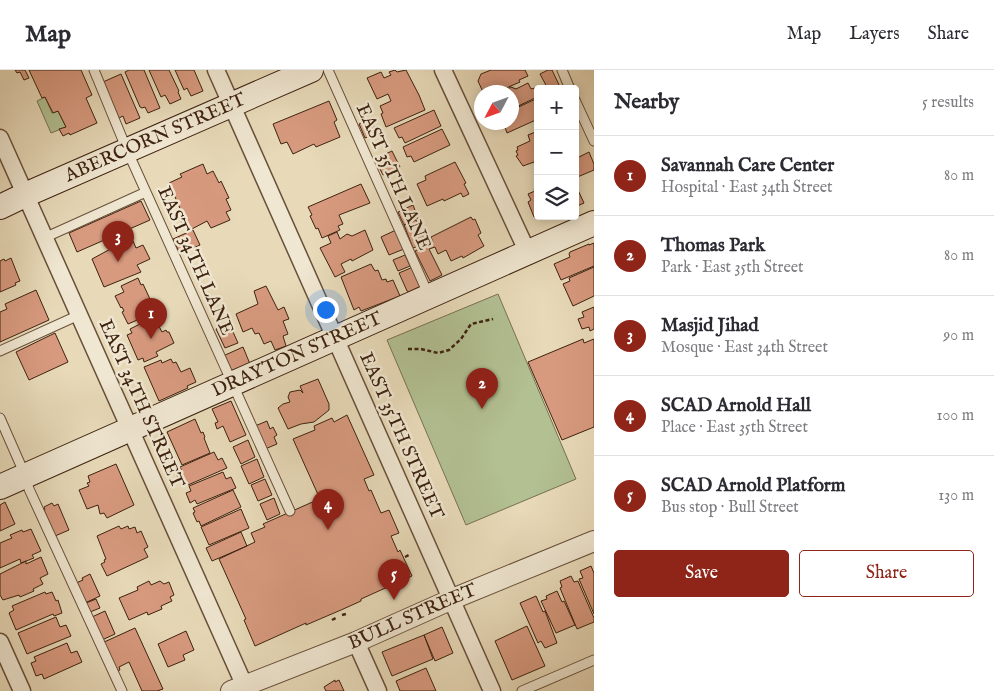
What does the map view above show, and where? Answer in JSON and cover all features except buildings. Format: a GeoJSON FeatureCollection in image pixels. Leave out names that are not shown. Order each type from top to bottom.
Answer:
{"type":"FeatureCollection","features":[{"type":"Feature","properties":{"kind":"main road","name":"ABERCORN STREET"},"geometry":{"type":"LineString","coordinates":[[0,207],[311,70]]}},
{"type":"Feature","properties":{"kind":"main road","name":"DRAYTON STREET"},"geometry":{"type":"LineString","coordinates":[[0,487],[594,224]]}},
{"type":"Feature","properties":{"kind":"street","name":"EAST 35TH STREET"},"geometry":{"type":"LineString","coordinates":[[216,70],[492,691]]}},
{"type":"Feature","properties":{"kind":"street"},"geometry":{"type":"LineString","coordinates":[[443,70],[528,253]]}},
{"type":"Feature","properties":{"kind":"street","name":"EAST 34TH STREET"},"geometry":{"type":"LineString","coordinates":[[0,138],[130,428],[241,689]]}},
{"type":"Feature","properties":{"kind":"street","name":"BULL STREET"},"geometry":{"type":"LineString","coordinates":[[241,689],[594,541]]}},
{"type":"Feature","properties":{"kind":"street"},"geometry":{"type":"LineString","coordinates":[[0,642],[22,691]]}},
{"type":"Feature","properties":{"kind":"street"},"geometry":{"type":"LineString","coordinates":[[356,642],[378,691]]}},
{"type":"Feature","properties":{"kind":"lane","name":"EAST 34TH LANE"},"geometry":{"type":"LineString","coordinates":[[94,70],[127,150],[290,511]]}},
{"type":"Feature","properties":{"kind":"lane","name":"EAST 35TH LANE"},"geometry":{"type":"LineString","coordinates":[[328,70],[430,296]]}},
{"type":"Feature","properties":{"kind":"lane"},"geometry":{"type":"LineString","coordinates":[[562,70],[568,85]]}},
{"type":"Feature","properties":{"kind":"lane"},"geometry":{"type":"LineString","coordinates":[[579,109],[594,141]]}},
{"type":"Feature","properties":{"kind":"lane"},"geometry":{"type":"LineString","coordinates":[[44,238],[146,192]]}},
{"type":"Feature","properties":{"kind":"lane"},"geometry":{"type":"LineString","coordinates":[[0,351],[79,315]]}},
{"type":"Feature","properties":{"kind":"lane"},"geometry":{"type":"LineString","coordinates":[[0,418],[29,488],[122,691]]}},
{"type":"Feature","properties":{"kind":"lane"},"geometry":{"type":"LineString","coordinates":[[522,691],[594,660]]}},
{"type":"Feature","properties":{"kind":"path"},"geometry":{"type":"LineString","coordinates":[[408,349],[421,349],[438,353],[450,350],[461,339],[471,324],[493,319]]}},
{"type":"Feature","properties":{"kind":"path"},"geometry":{"type":"LineString","coordinates":[[405,557],[409,555]]}},
{"type":"Feature","properties":{"kind":"green space"},"geometry":{"type":"Polygon","coordinates":[[[45,97],[52,113],[58,111],[66,127],[51,133],[37,101],[45,97]]]}},
{"type":"Feature","properties":{"kind":"green space"},"geometry":{"type":"Polygon","coordinates":[[[498,294],[576,479],[466,525],[387,340],[498,294]]]}},
{"type":"Feature","properties":{"kind":"place","name":"Masjid Jihad"},"geometry":{"type":"Point","coordinates":[118,262]}},
{"type":"Feature","properties":{"kind":"place","name":"Savannah Care Center"},"geometry":{"type":"Point","coordinates":[151,339]}},
{"type":"Feature","properties":{"kind":"place","name":"Thomas Park"},"geometry":{"type":"Point","coordinates":[482,409]}},
{"type":"Feature","properties":{"kind":"place","name":"SCAD Arnold Hall"},"geometry":{"type":"Point","coordinates":[328,530]}},
{"type":"Feature","properties":{"kind":"place","name":"SCAD Arnold Platform"},"geometry":{"type":"Point","coordinates":[394,600]}}]}
